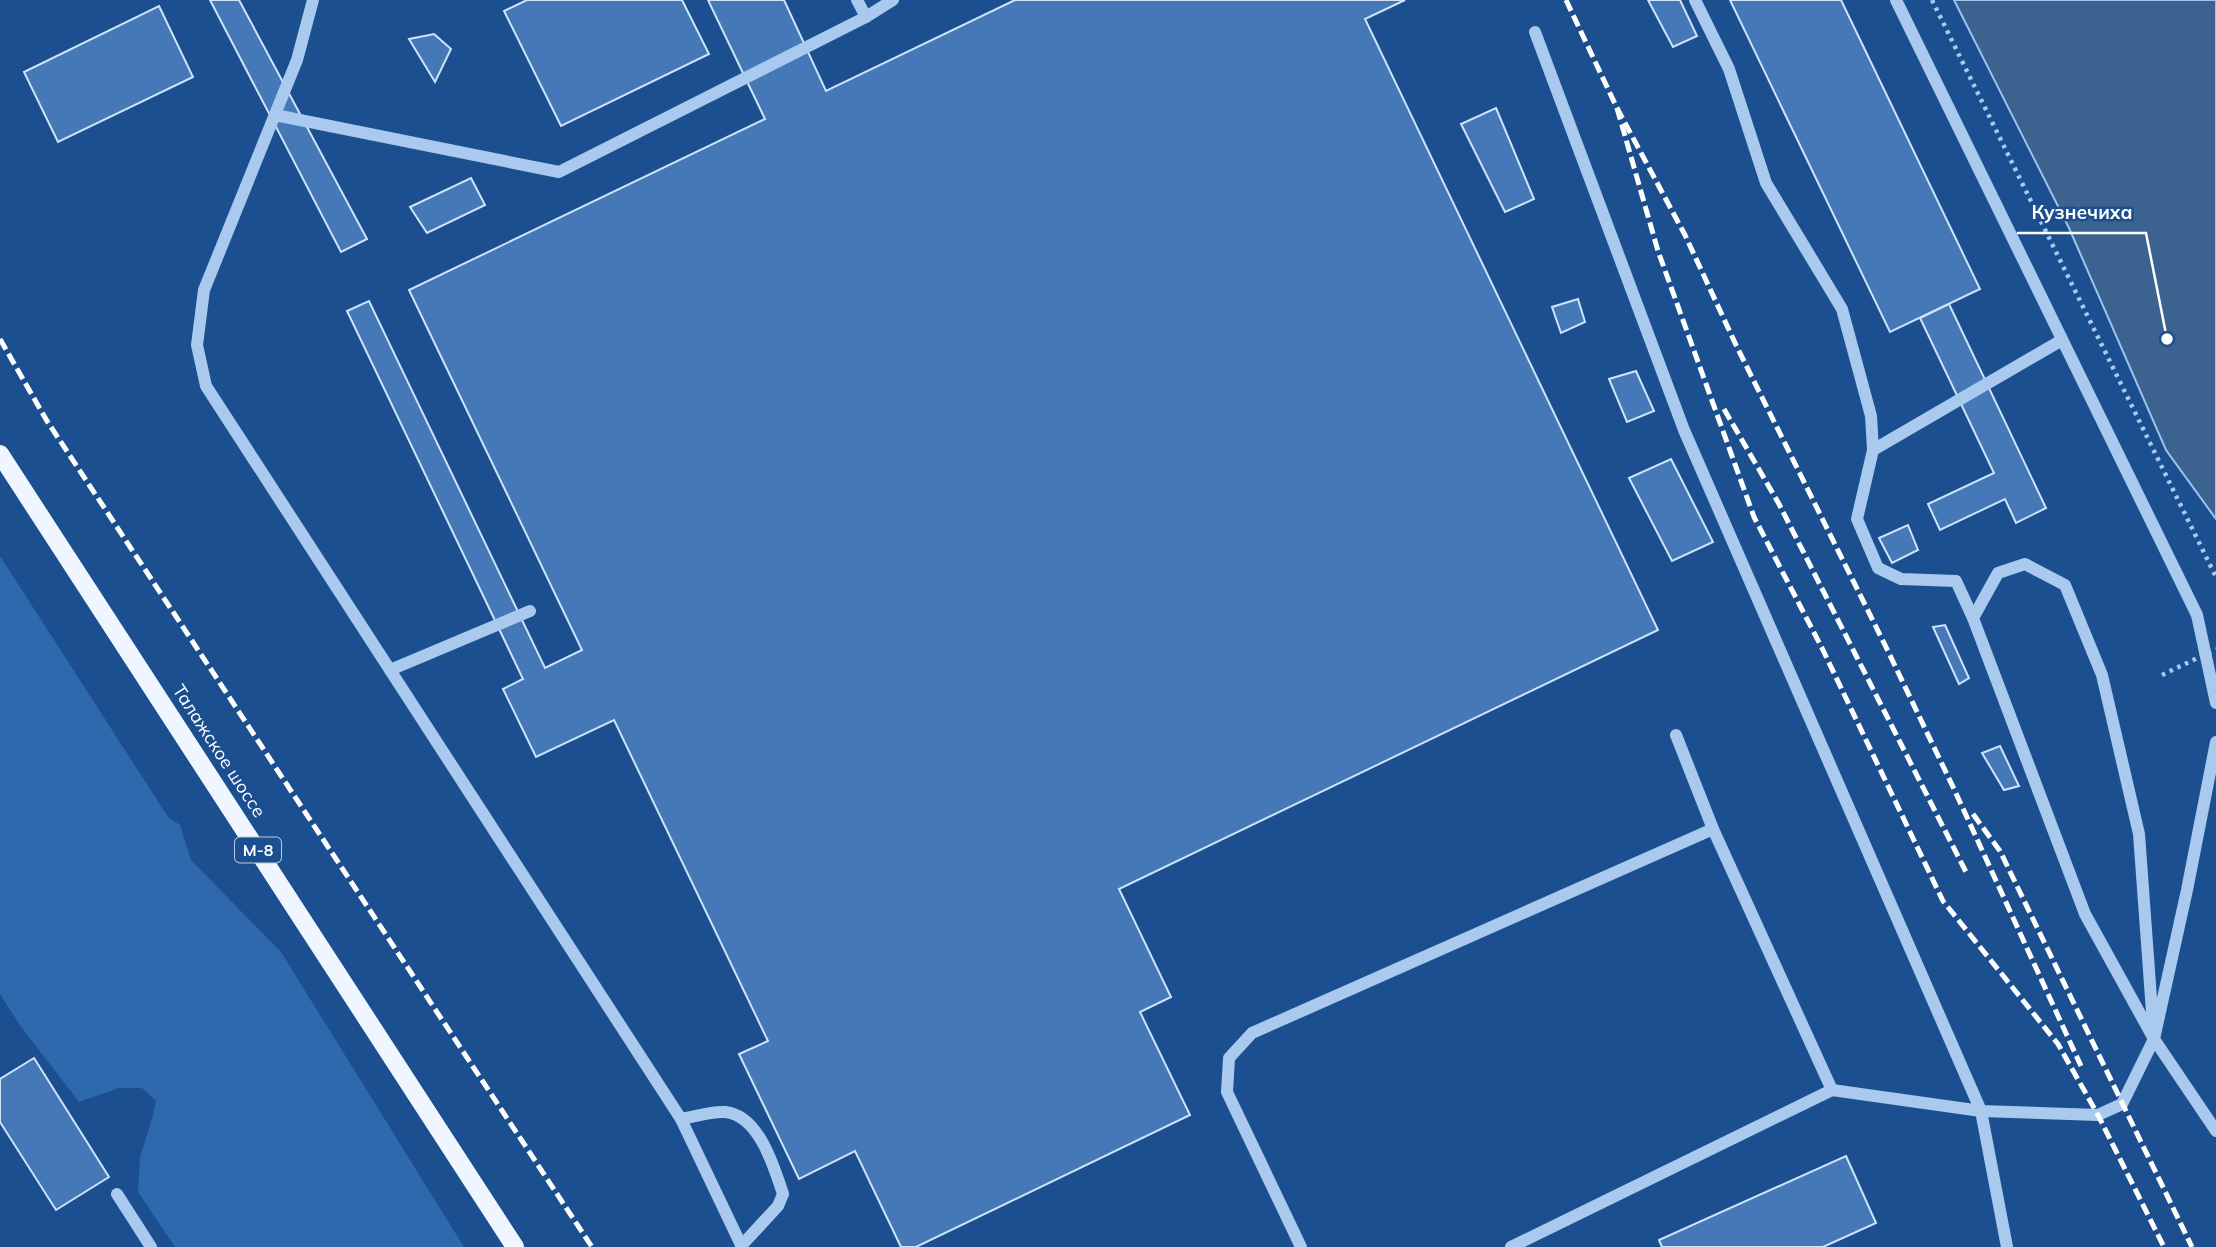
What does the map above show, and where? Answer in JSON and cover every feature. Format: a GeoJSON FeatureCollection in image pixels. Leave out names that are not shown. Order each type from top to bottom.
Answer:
{"type":"FeatureCollection","features":[{"type":"Feature","properties":{"kind":"main road","name":"Талажское шоссе"},"geometry":{"type":"LineString","coordinates":[[0,454],[515,1247]]}},
{"type":"Feature","properties":{"kind":"lane"},"geometry":{"type":"LineString","coordinates":[[313,0],[297,60],[204,290],[197,345],[206,386],[681,1119],[741,1246],[778,1206],[783,1194],[761,1138],[744,1120],[726,1112],[681,1119]]}},
{"type":"Feature","properties":{"kind":"lane"},"geometry":{"type":"LineString","coordinates":[[857,0],[866,17]]}},
{"type":"Feature","properties":{"kind":"lane"},"geometry":{"type":"LineString","coordinates":[[275,115],[559,172],[866,17],[893,0]]}},
{"type":"Feature","properties":{"kind":"lane"},"geometry":{"type":"LineString","coordinates":[[1695,0],[1729,69],[1766,183],[1842,309],[1871,416],[1873,450],[1857,519],[1878,568],[1901,579],[1956,581],[1973,618],[2085,914],[2154,1039],[2216,1131]]}},
{"type":"Feature","properties":{"kind":"lane"},"geometry":{"type":"LineString","coordinates":[[1896,0],[2197,615],[2216,703]]}},
{"type":"Feature","properties":{"kind":"lane"},"geometry":{"type":"LineString","coordinates":[[1535,32],[1684,430],[1981,1111],[2007,1247]]}},
{"type":"Feature","properties":{"kind":"lane"},"geometry":{"type":"LineString","coordinates":[[1873,450],[2062,340]]}},
{"type":"Feature","properties":{"kind":"lane"},"geometry":{"type":"LineString","coordinates":[[1973,618],[1998,573],[2025,564],[2065,585],[2102,675],[2139,834],[2154,1039]]}},
{"type":"Feature","properties":{"kind":"lane"},"geometry":{"type":"LineString","coordinates":[[390,670],[530,611]]}},
{"type":"Feature","properties":{"kind":"lane"},"geometry":{"type":"LineString","coordinates":[[1676,735],[1713,829],[1832,1090]]}},
{"type":"Feature","properties":{"kind":"lane"},"geometry":{"type":"LineString","coordinates":[[1511,1247],[1832,1090],[1981,1111],[2098,1115],[2122,1104],[2154,1039],[2188,890],[2216,742]]}},
{"type":"Feature","properties":{"kind":"lane"},"geometry":{"type":"LineString","coordinates":[[1301,1247],[1227,1092],[1229,1058],[1252,1033],[1713,829]]}},
{"type":"Feature","properties":{"kind":"lane"},"geometry":{"type":"LineString","coordinates":[[117,1194],[151,1247]]}},
{"type":"Feature","properties":{"kind":"path"},"geometry":{"type":"LineString","coordinates":[[1933,0],[2216,578]]}},
{"type":"Feature","properties":{"kind":"path"},"geometry":{"type":"LineString","coordinates":[[2162,675],[2216,649]]}},
{"type":"Feature","properties":{"kind":"shaded area"},"geometry":{"type":"Polygon","coordinates":[[[1954,0],[2216,0],[2216,519],[2166,450],[2069,228],[1954,0]]]}},
{"type":"Feature","properties":{"kind":"shaded area"},"geometry":{"type":"Polygon","coordinates":[[[0,556],[168,817],[180,825],[191,860],[281,952],[464,1247],[175,1247],[138,1192],[140,1157],[156,1101],[142,1088],[119,1088],[79,1102],[19,1024],[0,994],[0,556]]]}},
{"type":"Feature","properties":{"kind":"building"},"geometry":{"type":"Polygon","coordinates":[[[210,0],[239,0],[367,239],[341,252],[210,0]]]}},
{"type":"Feature","properties":{"kind":"building"},"geometry":{"type":"Polygon","coordinates":[[[527,0],[682,0],[709,54],[561,126],[504,11],[527,0]]]}},
{"type":"Feature","properties":{"kind":"building"},"geometry":{"type":"Polygon","coordinates":[[[708,0],[784,0],[826,91],[1015,0],[1405,0],[1365,19],[1658,630],[1119,889],[1171,997],[1140,1012],[1190,1115],[916,1247],[901,1247],[855,1151],[799,1179],[739,1054],[768,1041],[614,720],[536,757],[503,689],[523,679],[347,311],[369,301],[545,668],[582,650],[409,290],[765,119],[708,0]]]}},
{"type":"Feature","properties":{"kind":"building"},"geometry":{"type":"Polygon","coordinates":[[[1648,0],[1680,0],[1697,36],[1673,47],[1648,0]]]}},
{"type":"Feature","properties":{"kind":"building"},"geometry":{"type":"Polygon","coordinates":[[[1730,0],[1841,0],[1980,289],[1890,332],[1730,0]]]}},
{"type":"Feature","properties":{"kind":"building"},"geometry":{"type":"Polygon","coordinates":[[[159,6],[193,77],[58,142],[24,72],[159,6]]]}},
{"type":"Feature","properties":{"kind":"building"},"geometry":{"type":"Polygon","coordinates":[[[434,34],[451,49],[435,82],[409,39],[434,34]]]}},
{"type":"Feature","properties":{"kind":"building"},"geometry":{"type":"Polygon","coordinates":[[[1496,108],[1534,199],[1505,212],[1461,124],[1496,108]]]}},
{"type":"Feature","properties":{"kind":"building"},"geometry":{"type":"Polygon","coordinates":[[[471,178],[485,205],[427,233],[410,207],[471,178]]]}},
{"type":"Feature","properties":{"kind":"building"},"geometry":{"type":"Polygon","coordinates":[[[1578,299],[1585,322],[1561,333],[1552,307],[1578,299]]]}},
{"type":"Feature","properties":{"kind":"building"},"geometry":{"type":"Polygon","coordinates":[[[1949,304],[2046,508],[2016,523],[2005,499],[1940,530],[1928,504],[1994,473],[1920,318],[1949,304]]]}},
{"type":"Feature","properties":{"kind":"building"},"geometry":{"type":"Polygon","coordinates":[[[1636,371],[1654,411],[1627,422],[1609,379],[1636,371]]]}},
{"type":"Feature","properties":{"kind":"building"},"geometry":{"type":"Polygon","coordinates":[[[1671,459],[1713,542],[1672,561],[1629,478],[1671,459]]]}},
{"type":"Feature","properties":{"kind":"building"},"geometry":{"type":"Polygon","coordinates":[[[1908,525],[1918,550],[1892,563],[1879,538],[1908,525]]]}},
{"type":"Feature","properties":{"kind":"building"},"geometry":{"type":"Polygon","coordinates":[[[1945,625],[1969,678],[1959,684],[1933,627],[1945,625]]]}},
{"type":"Feature","properties":{"kind":"building"},"geometry":{"type":"Polygon","coordinates":[[[2000,746],[2019,786],[2004,790],[1982,753],[2000,746]]]}},
{"type":"Feature","properties":{"kind":"building"},"geometry":{"type":"Polygon","coordinates":[[[34,1058],[109,1177],[56,1210],[0,1122],[0,1079],[34,1058]]]}},
{"type":"Feature","properties":{"kind":"building"},"geometry":{"type":"Polygon","coordinates":[[[1846,1156],[1876,1223],[1823,1247],[1662,1247],[1659,1240],[1846,1156]]]}},
{"type":"Feature","properties":{"kind":"railway"},"geometry":{"type":"LineString","coordinates":[[1566,0],[1617,108],[1685,235],[1736,345],[1885,645],[2081,1066]]}},
{"type":"Feature","properties":{"kind":"railway"},"geometry":{"type":"LineString","coordinates":[[1617,108],[1658,251],[1754,517],[1822,648],[1943,901],[2058,1044],[2098,1115],[2164,1247]]}},
{"type":"Feature","properties":{"kind":"railway"},"geometry":{"type":"LineString","coordinates":[[0,339],[47,421],[592,1247]]}},
{"type":"Feature","properties":{"kind":"railway"},"geometry":{"type":"LineString","coordinates":[[1724,409],[1779,504],[1966,872]]}},
{"type":"Feature","properties":{"kind":"railway"},"geometry":{"type":"LineString","coordinates":[[1973,814],[2000,851],[2192,1247]]}},
{"type":"Feature","properties":{"kind":"place","name":"Кузнечиха"},"geometry":{"type":"Point","coordinates":[2167,339]}}]}
